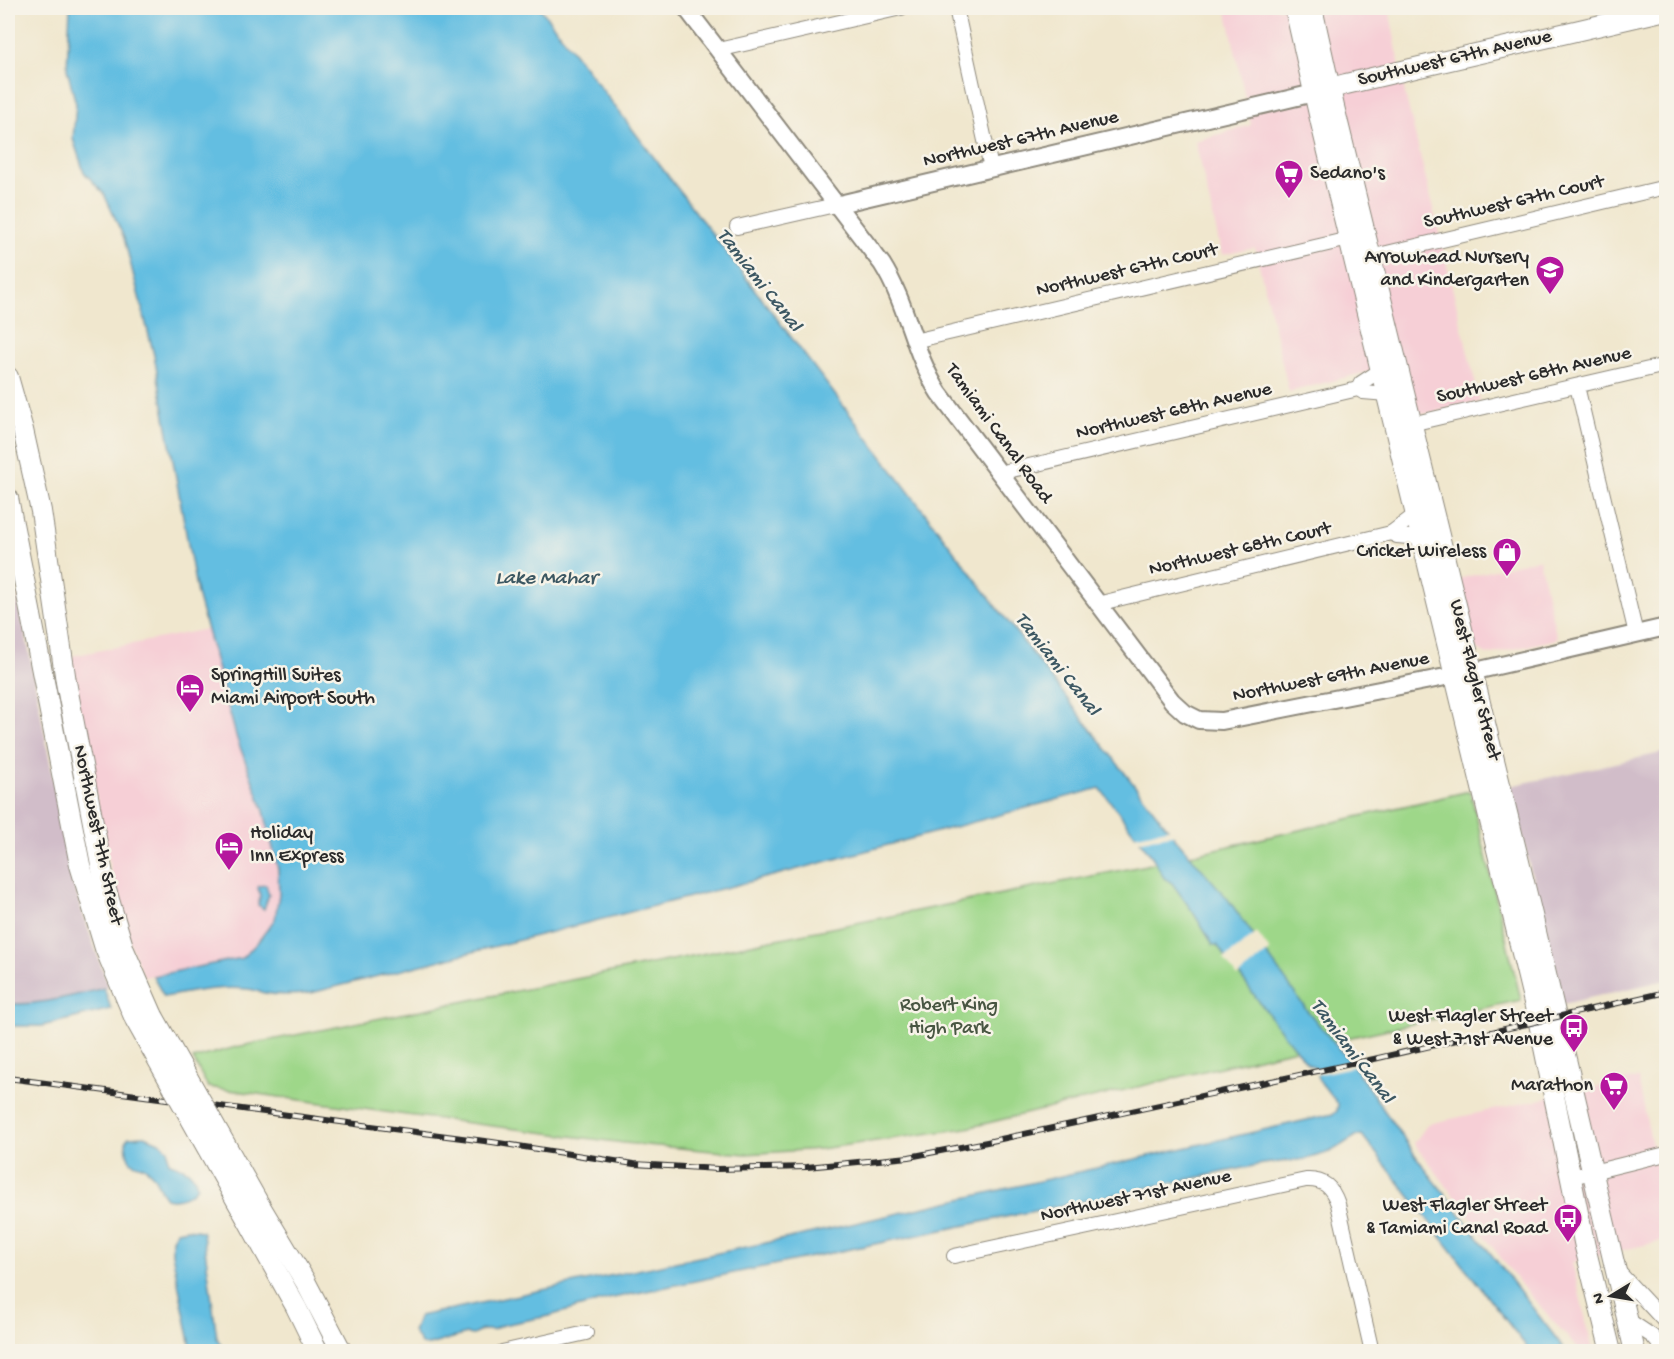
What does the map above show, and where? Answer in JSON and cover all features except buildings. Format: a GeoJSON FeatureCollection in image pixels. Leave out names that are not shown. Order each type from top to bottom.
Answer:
{"type":"FeatureCollection","features":[{"type":"Feature","properties":{"kind":"main road","name":"West Flagler Street"},"geometry":{"type":"LineString","coordinates":[[1295,8],[1322,91],[1370,257],[1411,424],[1464,673],[1517,892],[1592,1172],[1635,1352]]}},
{"type":"Feature","properties":{"kind":"main road","name":"West Flagler Street"},"geometry":{"type":"LineString","coordinates":[[1312,8],[1322,91],[1349,239],[1421,538],[1464,673]]}},
{"type":"Feature","properties":{"kind":"main road","name":"Southwest 67th Avenue"},"geometry":{"type":"LineString","coordinates":[[1322,91],[1666,10]]}},
{"type":"Feature","properties":{"kind":"main road","name":"Northwest 7th Street"},"geometry":{"type":"LineString","coordinates":[[8,377],[23,430],[41,511],[68,693],[106,890],[144,1017]]}},
{"type":"Feature","properties":{"kind":"main road","name":"Northwest 7th Street"},"geometry":{"type":"LineString","coordinates":[[8,498],[80,865],[105,948],[253,1211],[291,1298],[318,1352]]}},
{"type":"Feature","properties":{"kind":"main road","name":"West Flagler Street"},"geometry":{"type":"LineString","coordinates":[[1517,892],[1539,1023],[1585,1247],[1611,1352]]}},
{"type":"Feature","properties":{"kind":"main road","name":"Northwest 7th Street"},"geometry":{"type":"LineString","coordinates":[[253,1211],[305,1281],[342,1352]]}},
{"type":"Feature","properties":{"kind":"street","name":"Tamiami Canal Road"},"geometry":{"type":"LineString","coordinates":[[686,8],[892,280],[904,307],[923,366],[939,393],[1172,701],[1185,713],[1199,720]]}},
{"type":"Feature","properties":{"kind":"street"},"geometry":{"type":"LineString","coordinates":[[718,50],[901,8]]}},
{"type":"Feature","properties":{"kind":"street"},"geometry":{"type":"LineString","coordinates":[[957,8],[991,168]]}},
{"type":"Feature","properties":{"kind":"street","name":"Northwest 67th Avenue"},"geometry":{"type":"LineString","coordinates":[[737,227],[1322,91]]}},
{"type":"Feature","properties":{"kind":"street","name":"Southwest 67th Court"},"geometry":{"type":"LineString","coordinates":[[1370,257],[1666,187]]}},
{"type":"Feature","properties":{"kind":"street","name":"Northwest 67th Court"},"geometry":{"type":"LineString","coordinates":[[914,341],[1349,239]]}},
{"type":"Feature","properties":{"kind":"street","name":"Southwest 68th Avenue"},"geometry":{"type":"LineString","coordinates":[[1411,424],[1666,365]]}},
{"type":"Feature","properties":{"kind":"street","name":"Northwest 68th Avenue"},"geometry":{"type":"LineString","coordinates":[[1358,389],[1361,383],[1381,370]]}},
{"type":"Feature","properties":{"kind":"street"},"geometry":{"type":"LineString","coordinates":[[1577,386],[1636,634]]}},
{"type":"Feature","properties":{"kind":"street","name":"Northwest 68th Avenue"},"geometry":{"type":"LineString","coordinates":[[999,473],[1358,389],[1363,392],[1387,394]]}},
{"type":"Feature","properties":{"kind":"street","name":"Northwest 68th Court"},"geometry":{"type":"LineString","coordinates":[[1097,604],[1391,533],[1416,514]]}},
{"type":"Feature","properties":{"kind":"street","name":"Northwest 68th Court"},"geometry":{"type":"LineString","coordinates":[[1391,533],[1397,536],[1421,538]]}},
{"type":"Feature","properties":{"kind":"street","name":"Northwest 69th Avenue"},"geometry":{"type":"LineString","coordinates":[[1199,720],[1222,721],[1464,673],[1666,627]]}},
{"type":"Feature","properties":{"kind":"street"},"geometry":{"type":"LineString","coordinates":[[1572,1177],[1666,1154]]}},
{"type":"Feature","properties":{"kind":"street","name":"Northwest 71st Avenue"},"geometry":{"type":"LineString","coordinates":[[954,1256],[1306,1180],[1317,1180],[1325,1183],[1333,1191],[1340,1211],[1372,1352]]}},
{"type":"Feature","properties":{"kind":"street"},"geometry":{"type":"LineString","coordinates":[[1615,1267],[1666,1323]]}},
{"type":"Feature","properties":{"kind":"street"},"geometry":{"type":"LineString","coordinates":[[1628,1320],[1652,1336],[1666,1352]]}},
{"type":"Feature","properties":{"kind":"street"},"geometry":{"type":"LineString","coordinates":[[502,1352],[586,1333]]}},
{"type":"Feature","properties":{"kind":"shaded area"},"geometry":{"type":"Polygon","coordinates":[[[1226,8],[1389,8],[1404,89],[1480,402],[1424,414],[1417,412],[1402,363],[1289,392],[1255,248],[1222,255],[1195,141],[1251,125],[1226,8]]]}},
{"type":"Feature","properties":{"kind":"shaded area"},"geometry":{"type":"Polygon","coordinates":[[[1539,559],[1557,639],[1487,655],[1478,650],[1471,642],[1458,579],[1539,559]]]}},
{"type":"Feature","properties":{"kind":"shaded area"},"geometry":{"type":"Polygon","coordinates":[[[8,560],[28,646],[70,868],[79,903],[108,986],[64,998],[23,1005],[8,1004],[8,560]]]}},
{"type":"Feature","properties":{"kind":"shaded area"},"geometry":{"type":"Polygon","coordinates":[[[207,629],[237,739],[264,811],[279,882],[278,907],[275,919],[267,931],[242,958],[144,977],[132,949],[116,897],[73,680],[72,656],[207,629]]]}},
{"type":"Feature","properties":{"kind":"shaded area"},"geometry":{"type":"Polygon","coordinates":[[[1666,752],[1666,980],[1563,1004],[1510,786],[1666,752]]]}},
{"type":"Feature","properties":{"kind":"shaded area"},"geometry":{"type":"Polygon","coordinates":[[[1638,1078],[1666,1213],[1666,1240],[1572,1262],[1593,1351],[1580,1351],[1522,1286],[1414,1143],[1428,1124],[1638,1078]]]}},
{"type":"Feature","properties":{"kind":"green space","name":"Robert King High Park"},"geometry":{"type":"Polygon","coordinates":[[[1470,791],[1521,1000],[1283,1052],[967,1128],[820,1149],[746,1154],[624,1143],[208,1087],[193,1059],[236,1047],[1142,866],[1470,791]]]}},
{"type":"Feature","properties":{"kind":"water","name":"Lake Mahar"},"geometry":{"type":"Polygon","coordinates":[[[70,8],[540,8],[1038,661],[1176,839],[1227,898],[1306,1009],[1354,1067],[1420,1162],[1566,1351],[1530,1351],[1362,1135],[1356,1136],[1330,1152],[1306,1159],[1263,1164],[608,1299],[549,1316],[502,1325],[493,1330],[482,1330],[473,1335],[466,1334],[422,1345],[413,1332],[419,1316],[799,1236],[1333,1114],[1337,1111],[1338,1104],[1318,1079],[1315,1067],[1308,1064],[1217,945],[1213,945],[1193,912],[1172,883],[1164,878],[1153,858],[1100,788],[776,875],[311,993],[276,995],[249,989],[226,988],[164,997],[153,976],[242,958],[257,943],[275,919],[279,894],[278,869],[264,811],[237,739],[197,594],[154,355],[124,238],[104,194],[84,172],[73,139],[76,104],[67,69],[70,8]]]}},
{"type":"Feature","properties":{"kind":"water"},"geometry":{"type":"Polygon","coordinates":[[[266,885],[269,895],[264,909],[258,905],[260,896],[258,888],[266,885]]]}},
{"type":"Feature","properties":{"kind":"water"},"geometry":{"type":"Polygon","coordinates":[[[104,988],[111,1009],[42,1026],[8,1026],[8,1004],[68,997],[104,988]]]}},
{"type":"Feature","properties":{"kind":"water"},"geometry":{"type":"Polygon","coordinates":[[[145,1136],[168,1149],[170,1163],[191,1173],[197,1186],[192,1193],[179,1198],[166,1198],[152,1174],[131,1161],[126,1140],[129,1137],[145,1136]]]}},
{"type":"Feature","properties":{"kind":"water"},"geometry":{"type":"Polygon","coordinates":[[[187,1229],[202,1231],[217,1338],[222,1347],[235,1351],[193,1351],[191,1347],[172,1253],[172,1239],[177,1231],[187,1229]]]}},
{"type":"Feature","properties":{"kind":"pier"},"geometry":{"type":"Polygon","coordinates":[[[1172,828],[1176,834],[1137,841],[1133,836],[1172,828]]]}},
{"type":"Feature","properties":{"kind":"pier"},"geometry":{"type":"Polygon","coordinates":[[[1257,933],[1270,951],[1237,977],[1224,959],[1257,933]]]}},
{"type":"Feature","properties":{"kind":"pier"},"geometry":{"type":"Polygon","coordinates":[[[1353,1061],[1357,1066],[1315,1075],[1314,1070],[1353,1061]]]}},
{"type":"Feature","properties":{"kind":"railway"},"geometry":{"type":"LineString","coordinates":[[8,1078],[492,1142],[634,1164],[718,1169],[807,1167],[909,1157],[987,1142],[1374,1059],[1666,992]]}},
{"type":"Feature","properties":{"kind":"place","name":"Sedano's"},"geometry":{"type":"Point","coordinates":[1289,200]}},
{"type":"Feature","properties":{"kind":"place","name":"Arrowhead Nursery and Kindergarten"},"geometry":{"type":"Point","coordinates":[1550,296]}},
{"type":"Feature","properties":{"kind":"place","name":"Cricket Wireless"},"geometry":{"type":"Point","coordinates":[1507,578]}},
{"type":"Feature","properties":{"kind":"place","name":"SpringHill Suites Miami Airport South"},"geometry":{"type":"Point","coordinates":[190,714]}},
{"type":"Feature","properties":{"kind":"place","name":"Holiday Inn Express"},"geometry":{"type":"Point","coordinates":[229,872]}},
{"type":"Feature","properties":{"kind":"place","name":"West Flagler Street & West 71st Avenue"},"geometry":{"type":"Point","coordinates":[1574,1054]}},
{"type":"Feature","properties":{"kind":"place","name":"Marathon"},"geometry":{"type":"Point","coordinates":[1614,1112]}},
{"type":"Feature","properties":{"kind":"place","name":"West Flagler Street & Tamiami Canal Road"},"geometry":{"type":"Point","coordinates":[1568,1244]}},
{"type":"Feature","properties":{"kind":"water label","name":"Tamiami Canal"},"geometry":{"type":"Point","coordinates":[758,281]}},
{"type":"Feature","properties":{"kind":"water label","name":"Tamiami Canal"},"geometry":{"type":"Point","coordinates":[1056,665]}},
{"type":"Feature","properties":{"kind":"water label","name":"Tamiami Canal"},"geometry":{"type":"Point","coordinates":[1351,1052]}}]}
